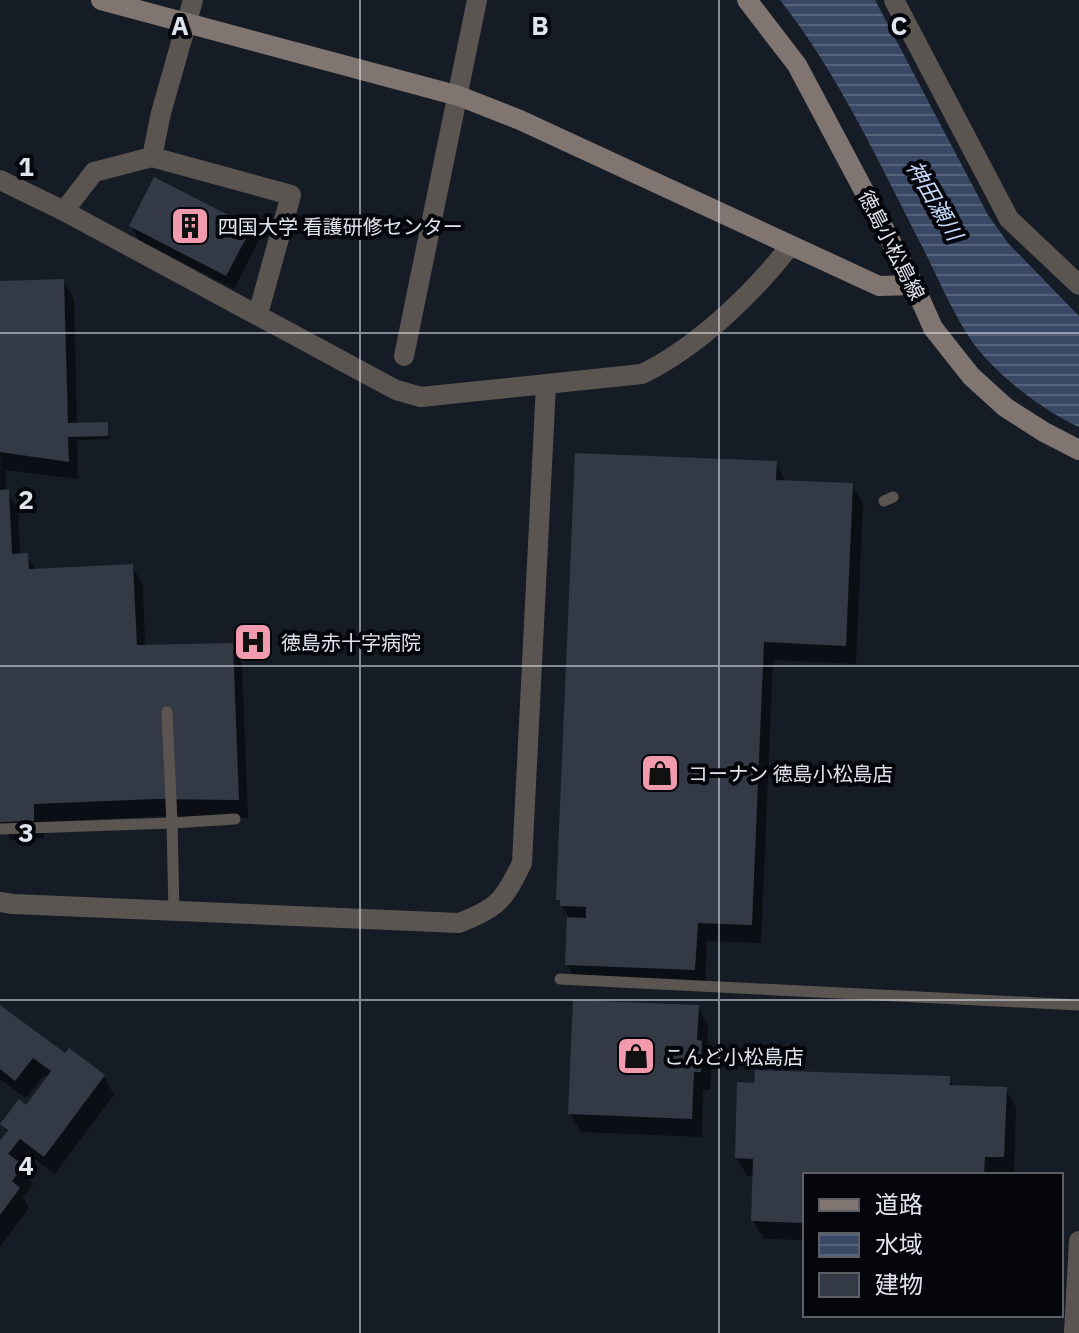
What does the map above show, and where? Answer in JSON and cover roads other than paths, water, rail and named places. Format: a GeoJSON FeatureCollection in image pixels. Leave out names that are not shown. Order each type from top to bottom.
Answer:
{"type":"FeatureCollection","features":[{"type":"Feature","properties":{"kind":"street"},"geometry":{"type":"LineString","coordinates":[[101,0],[459,96],[520,120],[879,286],[914,285]]}},
{"type":"Feature","properties":{"kind":"street"},"geometry":{"type":"LineString","coordinates":[[152,157],[193,0]]}},
{"type":"Feature","properties":{"kind":"street"},"geometry":{"type":"LineString","coordinates":[[404,356],[477,0]]}},
{"type":"Feature","properties":{"kind":"street","name":"徳島小松島線"},"geometry":{"type":"LineString","coordinates":[[747,0],[797,65],[914,285],[933,328],[971,376],[1005,407],[1079,450]]}},
{"type":"Feature","properties":{"kind":"street"},"geometry":{"type":"LineString","coordinates":[[894,0],[1009,219],[1079,285]]}},
{"type":"Feature","properties":{"kind":"street"},"geometry":{"type":"LineString","coordinates":[[64,211],[94,172],[152,157],[291,195],[258,314]]}},
{"type":"Feature","properties":{"kind":"street"},"geometry":{"type":"LineString","coordinates":[[0,180],[64,211],[396,390],[421,397],[642,374],[672,360],[764,280],[790,246]]}},
{"type":"Feature","properties":{"kind":"street"},"geometry":{"type":"LineString","coordinates":[[0,902],[459,923],[486,913],[507,894],[522,863],[546,385]]}},
{"type":"Feature","properties":{"kind":"street"},"geometry":{"type":"LineString","coordinates":[[1074,1333],[1079,1241]]}},
{"type":"Feature","properties":{"kind":"lane"},"geometry":{"type":"LineString","coordinates":[[167,712],[174,911]]}},
{"type":"Feature","properties":{"kind":"lane"},"geometry":{"type":"LineString","coordinates":[[0,829],[235,819]]}},
{"type":"Feature","properties":{"kind":"lane"},"geometry":{"type":"LineString","coordinates":[[560,979],[1079,1005]]}},
{"type":"Feature","properties":{"kind":"water","name":"神田瀬川"},"geometry":{"type":"Polygon","coordinates":[[[780,0],[875,0],[988,215],[1008,243],[1079,316],[1079,427],[1040,405],[1014,385],[991,364],[965,331],[839,89],[780,0]]]}},
{"type":"Feature","properties":{"kind":"place","name":"四国大学 看護研修センター"},"geometry":{"type":"Point","coordinates":[190,226]}},
{"type":"Feature","properties":{"kind":"place","name":"徳島赤十字病院"},"geometry":{"type":"Point","coordinates":[253,642]}},
{"type":"Feature","properties":{"kind":"place","name":"コーナン 徳島小松島店"},"geometry":{"type":"Point","coordinates":[660,773]}},
{"type":"Feature","properties":{"kind":"place","name":"こんど小松島店"},"geometry":{"type":"Point","coordinates":[636,1056]}}]}
